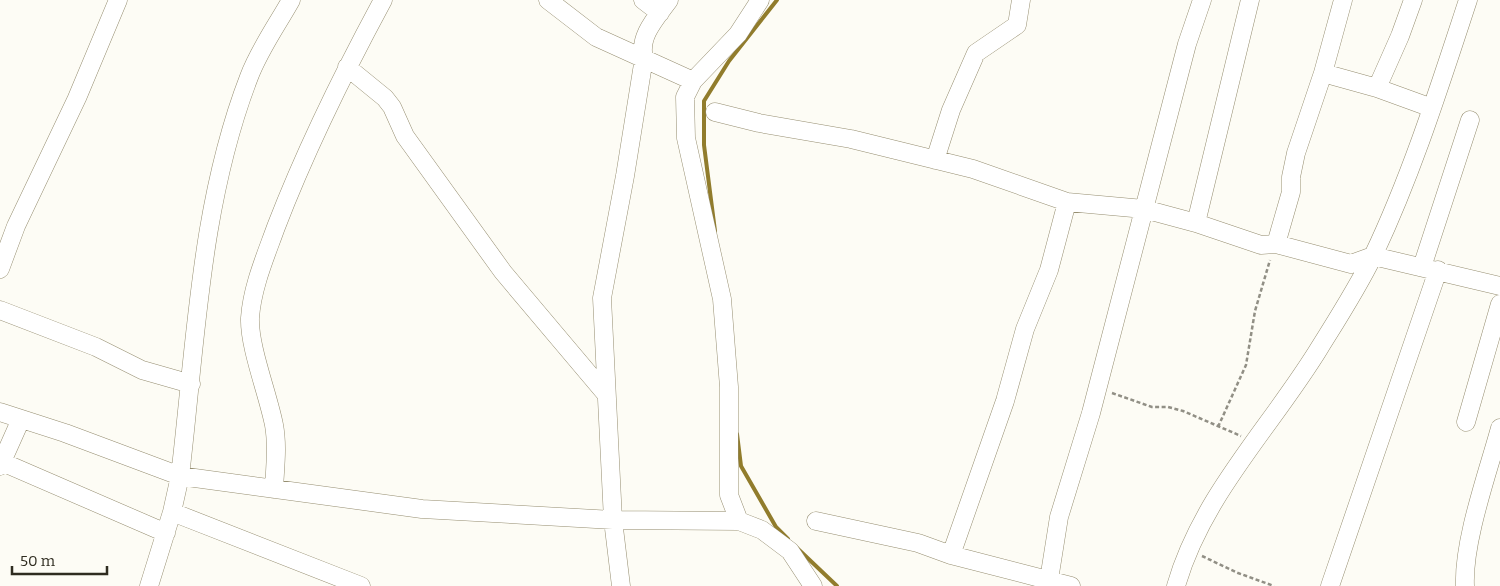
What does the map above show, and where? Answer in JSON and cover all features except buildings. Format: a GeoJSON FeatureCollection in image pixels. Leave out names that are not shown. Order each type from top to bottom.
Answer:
{"type":"FeatureCollection","features":[{"type":"Feature","properties":{"kind":"street"},"geometry":{"type":"LineString","coordinates":[[0,269],[16,226],[77,98],[118,0]]}},
{"type":"Feature","properties":{"kind":"street"},"geometry":{"type":"LineString","coordinates":[[149,586],[172,512],[180,476],[214,195],[228,138],[250,75],[291,0]]}},
{"type":"Feature","properties":{"kind":"street"},"geometry":{"type":"LineString","coordinates":[[274,489],[276,437],[252,337],[250,319],[252,302],[270,242],[286,202],[347,67],[383,0]]}},
{"type":"Feature","properties":{"kind":"street"},"geometry":{"type":"LineString","coordinates":[[548,0],[596,37],[693,80]]}},
{"type":"Feature","properties":{"kind":"street"},"geometry":{"type":"LineString","coordinates":[[621,586],[612,520],[602,293],[625,176],[644,58],[641,49],[644,37],[665,6],[644,0]]}},
{"type":"Feature","properties":{"kind":"street"},"geometry":{"type":"LineString","coordinates":[[739,521],[729,495],[729,387],[722,299],[686,138],[684,97],[693,80],[738,34],[760,0]]}},
{"type":"Feature","properties":{"kind":"street"},"geometry":{"type":"LineString","coordinates":[[936,160],[951,110],[971,62],[976,53],[1017,25],[1021,0]]}},
{"type":"Feature","properties":{"kind":"street"},"geometry":{"type":"LineString","coordinates":[[1048,584],[1060,517],[1187,44],[1202,0]]}},
{"type":"Feature","properties":{"kind":"street"},"geometry":{"type":"LineString","coordinates":[[1196,222],[1250,0]]}},
{"type":"Feature","properties":{"kind":"street"},"geometry":{"type":"LineString","coordinates":[[1276,244],[1291,192],[1291,177],[1296,153],[1323,73],[1343,0]]}},
{"type":"Feature","properties":{"kind":"street"},"geometry":{"type":"LineString","coordinates":[[1377,88],[1400,36],[1413,0]]}},
{"type":"Feature","properties":{"kind":"street"},"geometry":{"type":"LineString","coordinates":[[1176,586],[1190,550],[1216,497],[1235,467],[1255,443],[1320,348],[1373,256],[1432,108],[1468,0]]}},
{"type":"Feature","properties":{"kind":"street"},"geometry":{"type":"LineString","coordinates":[[347,67],[389,102],[405,136],[503,272],[605,393]]}},
{"type":"Feature","properties":{"kind":"street"},"geometry":{"type":"LineString","coordinates":[[1323,73],[1377,88],[1432,108]]}},
{"type":"Feature","properties":{"kind":"street"},"geometry":{"type":"LineString","coordinates":[[714,112],[759,123],[852,139],[973,169],[1067,202],[1144,209],[1196,222],[1261,245],[1276,244],[1351,264],[1373,256],[1500,286]]}},
{"type":"Feature","properties":{"kind":"street"},"geometry":{"type":"LineString","coordinates":[[1330,586],[1430,268],[1470,120]]}},
{"type":"Feature","properties":{"kind":"street"},"geometry":{"type":"LineString","coordinates":[[951,555],[1005,401],[1025,329],[1049,270],[1067,202]]}},
{"type":"Feature","properties":{"kind":"street"},"geometry":{"type":"LineString","coordinates":[[1466,422],[1500,304]]}},
{"type":"Feature","properties":{"kind":"street"},"geometry":{"type":"LineString","coordinates":[[0,310],[96,347],[142,370],[191,384]]}},
{"type":"Feature","properties":{"kind":"street"},"geometry":{"type":"LineString","coordinates":[[0,412],[66,433],[180,476],[422,509],[612,520],[739,521],[762,530],[790,551],[813,586]]}},
{"type":"Feature","properties":{"kind":"street"},"geometry":{"type":"LineString","coordinates":[[21,419],[1,464],[166,533]]}},
{"type":"Feature","properties":{"kind":"street"},"geometry":{"type":"LineString","coordinates":[[1465,586],[1468,553],[1477,509],[1500,428]]}},
{"type":"Feature","properties":{"kind":"street"},"geometry":{"type":"LineString","coordinates":[[172,512],[361,586]]}},
{"type":"Feature","properties":{"kind":"street"},"geometry":{"type":"LineString","coordinates":[[816,521],[918,543],[951,555],[1048,584],[1071,586]]}},
{"type":"Feature","properties":{"kind":"path"},"geometry":{"type":"LineString","coordinates":[[1218,426],[1246,365],[1255,311],[1276,244]]}},
{"type":"Feature","properties":{"kind":"path"},"geometry":{"type":"LineString","coordinates":[[1096,388],[1152,407],[1168,407],[1183,411],[1255,443]]}},
{"type":"Feature","properties":{"kind":"path"},"geometry":{"type":"LineString","coordinates":[[1190,550],[1238,573],[1274,586]]}},
{"type":"Feature","properties":{"kind":"waterway"},"geometry":{"type":"LineString","coordinates":[[715,231],[704,145],[704,101],[729,61],[777,0]]}},
{"type":"Feature","properties":{"kind":"waterway"},"geometry":{"type":"LineString","coordinates":[[737,434],[741,466],[776,527],[788,539]]}},
{"type":"Feature","properties":{"kind":"waterway"},"geometry":{"type":"LineString","coordinates":[[797,548],[837,586]]}}]}
